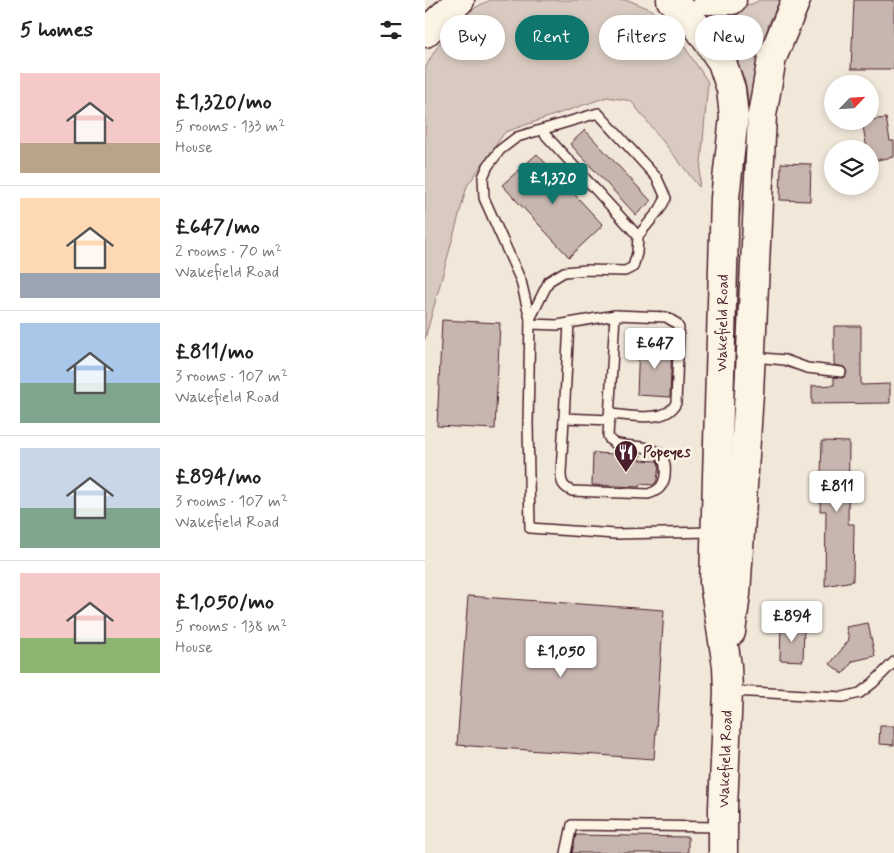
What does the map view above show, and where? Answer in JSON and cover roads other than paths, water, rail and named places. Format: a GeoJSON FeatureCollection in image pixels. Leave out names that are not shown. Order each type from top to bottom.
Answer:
{"type":"FeatureCollection","features":[{"type":"Feature","properties":{"kind":"main road"},"geometry":{"type":"LineString","coordinates":[[425,33],[459,0]]}},
{"type":"Feature","properties":{"kind":"main road","name":"Wakefield Road"},"geometry":{"type":"LineString","coordinates":[[671,0],[698,27],[721,62],[731,89],[734,117],[725,198],[728,533],[736,594],[727,679],[723,840]]}},
{"type":"Feature","properties":{"kind":"main road"},"geometry":{"type":"LineString","coordinates":[[707,0],[732,0]]}},
{"type":"Feature","properties":{"kind":"main road","name":"Wakefield Road"},"geometry":{"type":"LineString","coordinates":[[728,533],[750,356],[762,115],[772,58],[796,0]]}},
{"type":"Feature","properties":{"kind":"lane"},"geometry":{"type":"LineString","coordinates":[[530,322],[549,281],[564,272],[586,270],[625,272],[633,267],[637,254],[638,236],[660,209],[666,198],[657,178],[598,113],[517,137],[500,150],[488,166],[483,177],[484,198],[521,280],[530,322],[528,424],[530,528],[615,534],[728,533]]}},
{"type":"Feature","properties":{"kind":"lane"},"geometry":{"type":"LineString","coordinates":[[541,130],[638,236]]}},
{"type":"Feature","properties":{"kind":"lane"},"geometry":{"type":"LineString","coordinates":[[530,322],[559,325],[615,316],[666,317],[676,323],[679,328],[676,403],[673,410],[660,416],[564,418]]}},
{"type":"Feature","properties":{"kind":"lane"},"geometry":{"type":"LineString","coordinates":[[569,323],[561,482],[565,488],[572,491],[648,494],[657,492],[664,484],[665,472],[663,460],[659,452],[651,447],[614,443],[608,436],[615,316]]}},
{"type":"Feature","properties":{"kind":"lane"},"geometry":{"type":"LineString","coordinates":[[750,356],[785,360],[807,368],[841,372]]}},
{"type":"Feature","properties":{"kind":"lane"},"geometry":{"type":"LineString","coordinates":[[727,679],[843,697],[860,694],[894,662]]}},
{"type":"Feature","properties":{"kind":"lane"},"geometry":{"type":"LineString","coordinates":[[567,853],[572,825],[723,840]]}},
{"type":"Feature","properties":{"kind":"place","name":"Popeyes"},"geometry":{"type":"Point","coordinates":[626,473]}}]}
